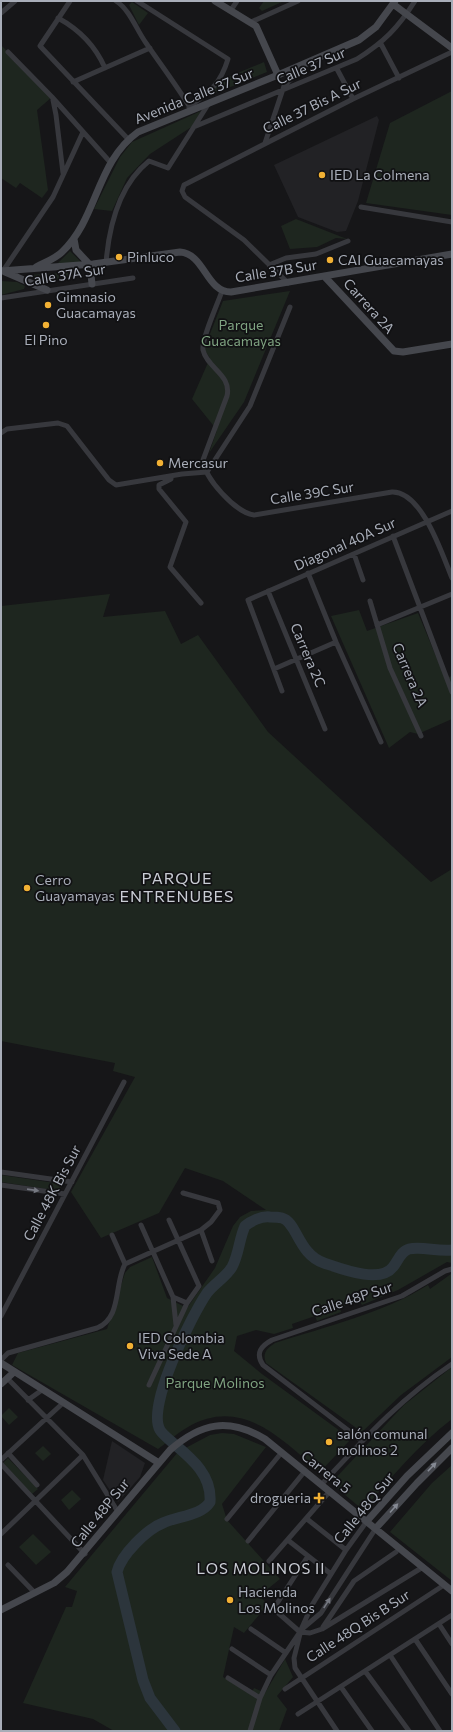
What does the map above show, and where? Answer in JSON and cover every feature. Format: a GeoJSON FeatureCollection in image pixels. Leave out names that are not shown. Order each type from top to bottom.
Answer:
{"type":"FeatureCollection","features":[{"type":"Feature","properties":{"kind":"main road"},"geometry":{"type":"LineString","coordinates":[[215,1],[251,22],[257,28],[278,75]]}},
{"type":"Feature","properties":{"kind":"main road"},"geometry":{"type":"LineString","coordinates":[[394,3],[452,48]]}},
{"type":"Feature","properties":{"kind":"main road","name":"Avenida Calle 37 Sur"},"geometry":{"type":"LineString","coordinates":[[2,271],[33,268],[56,257],[74,239],[82,226],[110,162],[128,138],[190,108],[209,103],[359,40],[376,27],[394,3]]}},
{"type":"Feature","properties":{"kind":"main road"},"geometry":{"type":"LineString","coordinates":[[74,239],[76,250],[90,265],[92,284]]}},
{"type":"Feature","properties":{"kind":"main road","name":"Calle 37A Sur"},"geometry":{"type":"LineString","coordinates":[[33,268],[90,265],[186,252],[196,258],[216,286],[222,291]]}},
{"type":"Feature","properties":{"kind":"main road","name":"Calle 37B Sur"},"geometry":{"type":"LineString","coordinates":[[222,291],[231,292],[288,283],[452,254]]}},
{"type":"Feature","properties":{"kind":"main road"},"geometry":{"type":"LineString","coordinates":[[2,271],[47,290]]}},
{"type":"Feature","properties":{"kind":"main road","name":"Carrera 2A"},"geometry":{"type":"LineString","coordinates":[[325,277],[394,351],[403,352],[452,344]]}},
{"type":"Feature","properties":{"kind":"main road"},"geometry":{"type":"LineString","coordinates":[[1,1363],[159,1463]]}},
{"type":"Feature","properties":{"kind":"main road"},"geometry":{"type":"LineString","coordinates":[[3,1379],[14,1372]]}},
{"type":"Feature","properties":{"kind":"main road","name":"Carrera 5"},"geometry":{"type":"LineString","coordinates":[[212,1426],[230,1425],[249,1431],[265,1439],[452,1591]]}},
{"type":"Feature","properties":{"kind":"main road","name":"Calle 48P Sur"},"geometry":{"type":"LineString","coordinates":[[1,1610],[61,1578],[84,1554],[170,1450],[195,1431],[212,1426]]}},
{"type":"Feature","properties":{"kind":"main road","name":"Calle 48Q Sur"},"geometry":{"type":"LineString","coordinates":[[367,1521],[407,1476],[452,1433]]}},
{"type":"Feature","properties":{"kind":"main road","name":"Calle 48Q Sur"},"geometry":{"type":"LineString","coordinates":[[376,1528],[417,1483],[452,1448]]}},
{"type":"Feature","properties":{"kind":"street"},"geometry":{"type":"LineString","coordinates":[[1,13],[15,1]]}},
{"type":"Feature","properties":{"kind":"street"},"geometry":{"type":"LineString","coordinates":[[70,1],[40,46],[128,138]]}},
{"type":"Feature","properties":{"kind":"street"},"geometry":{"type":"LineString","coordinates":[[116,1],[125,3],[150,48],[190,108],[216,85],[228,59],[137,1]]}},
{"type":"Feature","properties":{"kind":"street"},"geometry":{"type":"LineString","coordinates":[[231,10],[237,1]]}},
{"type":"Feature","properties":{"kind":"street"},"geometry":{"type":"LineString","coordinates":[[251,22],[298,1]]}},
{"type":"Feature","properties":{"kind":"street","name":"Calle 37 Sur"},"geometry":{"type":"LineString","coordinates":[[196,126],[338,69],[357,59],[380,44],[407,14],[415,1]]}},
{"type":"Feature","properties":{"kind":"street"},"geometry":{"type":"LineString","coordinates":[[58,18],[85,36],[95,48],[105,68]]}},
{"type":"Feature","properties":{"kind":"street"},"geometry":{"type":"LineString","coordinates":[[380,44],[399,78]]}},
{"type":"Feature","properties":{"kind":"street"},"geometry":{"type":"LineString","coordinates":[[73,82],[150,48]]}},
{"type":"Feature","properties":{"kind":"street"},"geometry":{"type":"LineString","coordinates":[[8,52],[52,97],[110,162]]}},
{"type":"Feature","properties":{"kind":"street","name":"Calle 37 Bis A Sur"},"geometry":{"type":"LineString","coordinates":[[269,264],[230,229],[184,196],[182,191],[184,184],[353,99],[452,52]]}},
{"type":"Feature","properties":{"kind":"street"},"geometry":{"type":"LineString","coordinates":[[265,143],[284,86],[309,62]]}},
{"type":"Feature","properties":{"kind":"street"},"geometry":{"type":"LineString","coordinates":[[338,69],[353,99]]}},
{"type":"Feature","properties":{"kind":"street"},"geometry":{"type":"LineString","coordinates":[[52,97],[56,115],[63,174]]}},
{"type":"Feature","properties":{"kind":"street"},"geometry":{"type":"LineString","coordinates":[[106,263],[108,241],[115,213],[128,183],[136,172],[149,161],[168,168],[196,126],[209,103]]}},
{"type":"Feature","properties":{"kind":"street"},"geometry":{"type":"LineString","coordinates":[[2,271],[45,210],[83,132]]}},
{"type":"Feature","properties":{"kind":"street"},"geometry":{"type":"LineString","coordinates":[[361,207],[452,222]]}},
{"type":"Feature","properties":{"kind":"street"},"geometry":{"type":"LineString","coordinates":[[288,283],[269,264],[286,258],[316,254],[348,241]]}},
{"type":"Feature","properties":{"kind":"street","name":"Calle 37A Sur"},"geometry":{"type":"LineString","coordinates":[[1,298],[134,278]]}},
{"type":"Feature","properties":{"kind":"street"},"geometry":{"type":"LineString","coordinates":[[207,472],[203,465],[204,454],[227,396],[227,387],[224,378],[206,359],[203,352],[203,344],[222,291]]}},
{"type":"Feature","properties":{"kind":"street"},"geometry":{"type":"LineString","coordinates":[[207,472],[250,406],[290,307]]}},
{"type":"Feature","properties":{"kind":"street"},"geometry":{"type":"LineString","coordinates":[[1,433],[7,429],[58,422],[65,424],[104,474],[114,484],[120,485],[171,476],[207,472]]}},
{"type":"Feature","properties":{"kind":"street","name":"Calle 39C Sur"},"geometry":{"type":"LineString","coordinates":[[207,472],[234,507],[250,514],[396,492],[404,494],[409,497],[427,521],[452,578]]}},
{"type":"Feature","properties":{"kind":"street"},"geometry":{"type":"LineString","coordinates":[[171,476],[171,479],[159,485],[159,489],[186,522],[170,567],[201,603]]}},
{"type":"Feature","properties":{"kind":"street","name":"Diagonal 40A Sur"},"geometry":{"type":"LineString","coordinates":[[274,669],[248,600],[452,511]]}},
{"type":"Feature","properties":{"kind":"street"},"geometry":{"type":"LineString","coordinates":[[393,536],[452,692]]}},
{"type":"Feature","properties":{"kind":"street"},"geometry":{"type":"LineString","coordinates":[[354,554],[363,580]]}},
{"type":"Feature","properties":{"kind":"street"},"geometry":{"type":"LineString","coordinates":[[308,573],[336,642],[381,742]]}},
{"type":"Feature","properties":{"kind":"street","name":"Carrera 2C"},"geometry":{"type":"LineString","coordinates":[[268,591],[325,729]]}},
{"type":"Feature","properties":{"kind":"street"},"geometry":{"type":"LineString","coordinates":[[377,625],[452,594]]}},
{"type":"Feature","properties":{"kind":"street","name":"Carrera 2A"},"geometry":{"type":"LineString","coordinates":[[370,601],[390,668],[422,736]]}},
{"type":"Feature","properties":{"kind":"street"},"geometry":{"type":"LineString","coordinates":[[282,691],[274,669],[336,642]]}},
{"type":"Feature","properties":{"kind":"street","name":"Calle 48K Bis Sur"},"geometry":{"type":"LineString","coordinates":[[1,1316],[124,1082]]}},
{"type":"Feature","properties":{"kind":"street"},"geometry":{"type":"LineString","coordinates":[[1,1172],[72,1182]]}},
{"type":"Feature","properties":{"kind":"street"},"geometry":{"type":"LineString","coordinates":[[1,1185],[65,1194]]}},
{"type":"Feature","properties":{"kind":"street"},"geometry":{"type":"LineString","coordinates":[[126,1264],[178,1239],[201,1230],[211,1222],[220,1210],[218,1203],[183,1193]]}},
{"type":"Feature","properties":{"kind":"street"},"geometry":{"type":"LineString","coordinates":[[149,1385],[187,1303],[199,1286],[169,1220]]}},
{"type":"Feature","properties":{"kind":"street"},"geometry":{"type":"LineString","coordinates":[[141,1225],[173,1298],[176,1326]]}},
{"type":"Feature","properties":{"kind":"street"},"geometry":{"type":"LineString","coordinates":[[201,1230],[212,1261]]}},
{"type":"Feature","properties":{"kind":"street"},"geometry":{"type":"LineString","coordinates":[[1,1360],[5,1355],[17,1350],[101,1327],[112,1313],[126,1264],[112,1235]]}},
{"type":"Feature","properties":{"kind":"street","name":"Calle 48P Sur"},"geometry":{"type":"LineString","coordinates":[[362,1440],[263,1365],[259,1360],[259,1351],[266,1343],[272,1340],[402,1296],[445,1271],[452,1269]]}},
{"type":"Feature","properties":{"kind":"street"},"geometry":{"type":"LineString","coordinates":[[173,1298],[187,1303]]}},
{"type":"Feature","properties":{"kind":"street"},"geometry":{"type":"LineString","coordinates":[[321,1484],[362,1440],[401,1402],[452,1364]]}},
{"type":"Feature","properties":{"kind":"street"},"geometry":{"type":"LineString","coordinates":[[3,1379],[47,1417],[83,1455],[118,1512]]}},
{"type":"Feature","properties":{"kind":"street"},"geometry":{"type":"LineString","coordinates":[[28,1400],[42,1390]]}},
{"type":"Feature","properties":{"kind":"street"},"geometry":{"type":"LineString","coordinates":[[1,1460],[63,1402]]}},
{"type":"Feature","properties":{"kind":"street"},"geometry":{"type":"LineString","coordinates":[[227,1520],[282,1452]]}},
{"type":"Feature","properties":{"kind":"street"},"geometry":{"type":"LineString","coordinates":[[8,1454],[36,1485]]}},
{"type":"Feature","properties":{"kind":"street"},"geometry":{"type":"LineString","coordinates":[[1,1534],[83,1455]]}},
{"type":"Feature","properties":{"kind":"street"},"geometry":{"type":"LineString","coordinates":[[1,1464],[84,1554]]}},
{"type":"Feature","properties":{"kind":"street"},"geometry":{"type":"LineString","coordinates":[[248,1541],[305,1471]]}},
{"type":"Feature","properties":{"kind":"street"},"geometry":{"type":"LineString","coordinates":[[269,1561],[330,1491]]}},
{"type":"Feature","properties":{"kind":"street"},"geometry":{"type":"LineString","coordinates":[[308,1518],[346,1550]]}},
{"type":"Feature","properties":{"kind":"street","name":"Calle 48Q Sur"},"geometry":{"type":"LineString","coordinates":[[250,1731],[260,1698],[271,1675],[300,1632],[312,1605],[331,1574],[367,1521]]}},
{"type":"Feature","properties":{"kind":"street","name":"Calle 48Q Sur"},"geometry":{"type":"LineString","coordinates":[[300,1632],[320,1613],[376,1528]]}},
{"type":"Feature","properties":{"kind":"street"},"geometry":{"type":"LineString","coordinates":[[288,1541],[331,1574]]}},
{"type":"Feature","properties":{"kind":"street"},"geometry":{"type":"LineString","coordinates":[[322,1629],[354,1581],[396,1552]]}},
{"type":"Feature","properties":{"kind":"street"},"geometry":{"type":"LineString","coordinates":[[308,1556],[274,1608],[300,1632],[310,1633],[322,1629],[423,1567]]}},
{"type":"Feature","properties":{"kind":"street"},"geometry":{"type":"LineString","coordinates":[[8,1565],[35,1593]]}},
{"type":"Feature","properties":{"kind":"street","name":"Calle 48Q Bis B Sur"},"geometry":{"type":"LineString","coordinates":[[285,1689],[444,1585]]}},
{"type":"Feature","properties":{"kind":"street"},"geometry":{"type":"LineString","coordinates":[[298,1714],[452,1615]]}},
{"type":"Feature","properties":{"kind":"street"},"geometry":{"type":"LineString","coordinates":[[439,1624],[452,1644]]}},
{"type":"Feature","properties":{"kind":"street"},"geometry":{"type":"LineString","coordinates":[[251,1629],[286,1653]]}},
{"type":"Feature","properties":{"kind":"street"},"geometry":{"type":"LineString","coordinates":[[300,1632],[294,1664],[301,1678],[337,1731]]}},
{"type":"Feature","properties":{"kind":"street"},"geometry":{"type":"LineString","coordinates":[[416,1639],[452,1694]]}},
{"type":"Feature","properties":{"kind":"street"},"geometry":{"type":"LineString","coordinates":[[232,1650],[271,1675]]}},
{"type":"Feature","properties":{"kind":"street"},"geometry":{"type":"LineString","coordinates":[[390,1655],[440,1731]]}},
{"type":"Feature","properties":{"kind":"street"},"geometry":{"type":"LineString","coordinates":[[365,1671],[409,1731]]}},
{"type":"Feature","properties":{"kind":"street"},"geometry":{"type":"LineString","coordinates":[[228,1678],[260,1698]]}},
{"type":"Feature","properties":{"kind":"street"},"geometry":{"type":"LineString","coordinates":[[341,1686],[372,1731]]}},
{"type":"Feature","properties":{"kind":"shaded area","name":"IED La Colmena"},"geometry":{"type":"Polygon","coordinates":[[[377,116],[379,120],[358,201],[346,231],[337,232],[298,217],[274,165],[377,116]]]}},
{"type":"Feature","properties":{"kind":"shaded area"},"geometry":{"type":"Polygon","coordinates":[[[112,1441],[145,1463],[140,1477],[118,1502],[103,1480],[112,1441]]]}},
{"type":"Feature","properties":{"kind":"green space"},"geometry":{"type":"Polygon","coordinates":[[[264,1],[284,1],[262,11],[259,8],[264,1]]]}},
{"type":"Feature","properties":{"kind":"green space"},"geometry":{"type":"Polygon","coordinates":[[[132,2],[148,13],[139,25],[129,5],[132,2]]]}},
{"type":"Feature","properties":{"kind":"green space"},"geometry":{"type":"Polygon","coordinates":[[[2,46],[52,97],[37,110],[48,190],[42,198],[20,183],[16,188],[1,178],[2,46]]]}},
{"type":"Feature","properties":{"kind":"green space"},"geometry":{"type":"Polygon","coordinates":[[[264,62],[267,72],[206,97],[221,80],[264,62]]]}},
{"type":"Feature","properties":{"kind":"green space"},"geometry":{"type":"Polygon","coordinates":[[[452,91],[452,215],[366,203],[390,123],[452,91]]]}},
{"type":"Feature","properties":{"kind":"green space"},"geometry":{"type":"Polygon","coordinates":[[[201,111],[193,126],[150,154],[127,178],[112,211],[94,209],[120,157],[132,142],[201,111]]]}},
{"type":"Feature","properties":{"kind":"green space"},"geometry":{"type":"Polygon","coordinates":[[[296,219],[347,239],[336,238],[317,247],[290,249],[281,226],[296,219]]]}},
{"type":"Feature","properties":{"kind":"green space"},"geometry":{"type":"Polygon","coordinates":[[[70,251],[82,263],[56,265],[70,251]]]}},
{"type":"Feature","properties":{"kind":"green space"},"geometry":{"type":"Polygon","coordinates":[[[79,272],[80,275],[47,282],[29,277],[29,275],[79,272]]]}},
{"type":"Feature","properties":{"kind":"green space"},"geometry":{"type":"Polygon","coordinates":[[[1,281],[17,282],[25,286],[24,289],[1,295],[1,281]]]}},
{"type":"Feature","properties":{"kind":"green space","name":"Parque Guacamayas"},"geometry":{"type":"Polygon","coordinates":[[[290,291],[244,402],[209,453],[217,430],[192,399],[210,358],[204,349],[223,301],[290,291]]]}},
{"type":"Feature","properties":{"kind":"green space","name":"Parque Molinos"},"geometry":{"type":"Polygon","coordinates":[[[110,594],[103,617],[165,611],[181,644],[198,635],[268,732],[431,882],[452,869],[452,1263],[447,1262],[398,1290],[362,1305],[359,1300],[340,1308],[341,1312],[317,1321],[315,1316],[292,1324],[293,1328],[274,1334],[256,1330],[237,1336],[234,1351],[262,1374],[351,1439],[320,1472],[291,1447],[260,1426],[243,1419],[226,1416],[208,1419],[188,1427],[158,1449],[12,1365],[18,1353],[107,1329],[125,1273],[130,1267],[152,1257],[167,1298],[187,1308],[215,1268],[233,1226],[240,1217],[251,1211],[266,1210],[223,1181],[185,1168],[159,1213],[101,1238],[71,1192],[135,1077],[113,1071],[115,1063],[1,1041],[1,606],[110,594]]]}},
{"type":"Feature","properties":{"kind":"green space"},"geometry":{"type":"Polygon","coordinates":[[[359,610],[367,631],[418,613],[445,678],[452,676],[452,719],[418,734],[410,732],[389,748],[331,616],[359,610]]]}},
{"type":"Feature","properties":{"kind":"green space"},"geometry":{"type":"Polygon","coordinates":[[[1,1175],[62,1184],[60,1191],[1,1182],[1,1175]]]}},
{"type":"Feature","properties":{"kind":"green space"},"geometry":{"type":"Polygon","coordinates":[[[451,1274],[452,1357],[401,1395],[362,1432],[266,1363],[266,1351],[275,1343],[334,1325],[392,1304],[428,1285],[430,1289],[451,1274]]]}},
{"type":"Feature","properties":{"kind":"green space"},"geometry":{"type":"Polygon","coordinates":[[[452,1367],[452,1419],[416,1451],[363,1510],[331,1483],[404,1405],[452,1367]]]}},
{"type":"Feature","properties":{"kind":"green space"},"geometry":{"type":"Polygon","coordinates":[[[9,1408],[18,1417],[9,1425],[1,1416],[9,1408]]]}},
{"type":"Feature","properties":{"kind":"green space"},"geometry":{"type":"Polygon","coordinates":[[[222,1433],[234,1434],[266,1447],[222,1504],[227,1520],[280,1579],[259,1596],[268,1604],[244,1633],[234,1627],[223,1677],[251,1694],[254,1688],[265,1693],[285,1659],[293,1677],[277,1696],[287,1709],[279,1731],[114,1731],[93,1719],[23,1703],[66,1607],[72,1607],[77,1591],[65,1587],[178,1452],[210,1435],[222,1433]]]}},
{"type":"Feature","properties":{"kind":"green space"},"geometry":{"type":"Polygon","coordinates":[[[43,1446],[51,1454],[43,1461],[35,1453],[43,1446]]]}},
{"type":"Feature","properties":{"kind":"green space"},"geometry":{"type":"Polygon","coordinates":[[[8,1458],[38,1489],[32,1494],[3,1463],[8,1458]]]}},
{"type":"Feature","properties":{"kind":"green space"},"geometry":{"type":"Polygon","coordinates":[[[452,1465],[452,1581],[390,1532],[432,1483],[452,1465]]]}},
{"type":"Feature","properties":{"kind":"green space"},"geometry":{"type":"Polygon","coordinates":[[[72,1490],[81,1499],[69,1510],[61,1500],[72,1490]]]}},
{"type":"Feature","properties":{"kind":"green space"},"geometry":{"type":"Polygon","coordinates":[[[33,1534],[51,1552],[36,1565],[19,1547],[33,1534]]]}},
{"type":"Feature","properties":{"kind":"waterway"},"geometry":{"type":"LineString","coordinates":[[175,1731],[150,1698],[143,1680],[117,1572],[119,1565],[142,1537],[157,1526],[201,1510],[210,1502],[208,1484],[199,1468],[187,1455],[164,1435],[160,1430],[157,1418],[159,1402],[165,1382],[182,1340],[200,1304],[213,1286],[227,1274],[232,1267],[245,1226],[263,1217],[282,1218],[287,1221],[291,1225],[303,1246],[315,1259],[341,1269],[360,1274],[370,1275],[387,1272],[393,1267],[402,1254],[409,1249],[419,1248],[452,1250]]}},
{"type":"Feature","properties":{"kind":"place","name":"IED La Colmena"},"geometry":{"type":"Point","coordinates":[322,175]}},
{"type":"Feature","properties":{"kind":"place","name":"Pinluco"},"geometry":{"type":"Point","coordinates":[119,257]}},
{"type":"Feature","properties":{"kind":"place","name":"CAI Guacamayas"},"geometry":{"type":"Point","coordinates":[330,260]}},
{"type":"Feature","properties":{"kind":"place","name":"Gimnasio Guacamayas"},"geometry":{"type":"Point","coordinates":[48,305]}},
{"type":"Feature","properties":{"kind":"place","name":"El Pino"},"geometry":{"type":"Point","coordinates":[46,325]}},
{"type":"Feature","properties":{"kind":"place","name":"Mercasur"},"geometry":{"type":"Point","coordinates":[160,463]}},
{"type":"Feature","properties":{"kind":"place","name":"Cerro Guayamayas"},"geometry":{"type":"Point","coordinates":[27,888]}},
{"type":"Feature","properties":{"kind":"place","name":"IED Colombia Viva Sede A"},"geometry":{"type":"Point","coordinates":[130,1346]}},
{"type":"Feature","properties":{"kind":"place","name":"salón comunal molinos 2"},"geometry":{"type":"Point","coordinates":[329,1442]}},
{"type":"Feature","properties":{"kind":"place","name":"drogueria"},"geometry":{"type":"Point","coordinates":[319,1498]}},
{"type":"Feature","properties":{"kind":"place","name":"Hacienda Los Molinos"},"geometry":{"type":"Point","coordinates":[230,1600]}},
{"type":"Feature","properties":{"kind":"district","name":"PARQUE ENTRENUBES"},"geometry":{"type":"Point","coordinates":[177,887]}},
{"type":"Feature","properties":{"kind":"district","name":"LOS MOLINOS II"},"geometry":{"type":"Point","coordinates":[261,1569]}}]}
